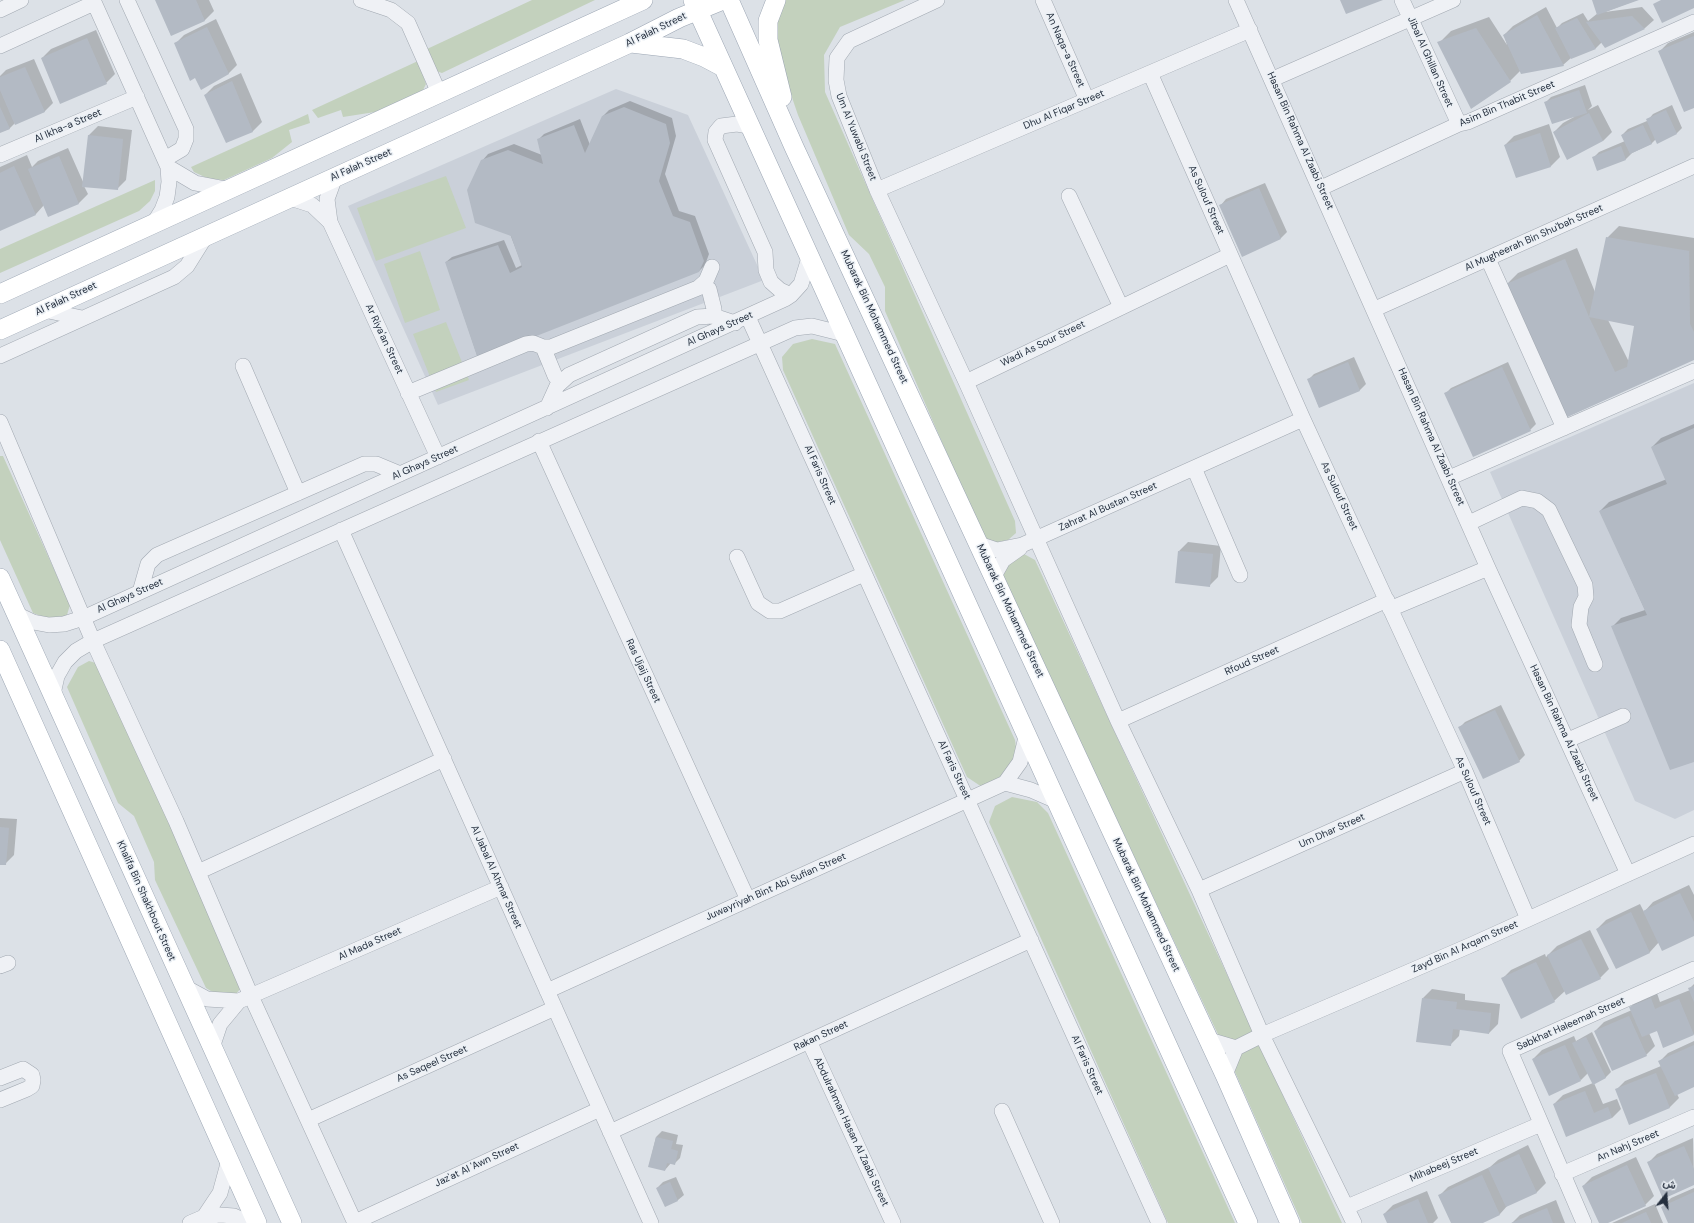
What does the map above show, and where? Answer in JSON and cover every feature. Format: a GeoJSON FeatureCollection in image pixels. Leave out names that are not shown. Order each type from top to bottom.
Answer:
{"type":"FeatureCollection","features":[{"type":"Feature","properties":{"kind":"main road"},"geometry":{"type":"LineString","coordinates":[[0,294],[226,189],[439,93],[625,5],[643,0]]}},
{"type":"Feature","properties":{"kind":"main road","name":"Al Falah Street"},"geometry":{"type":"LineString","coordinates":[[0,330],[207,234],[290,198],[630,43],[696,5],[723,0]]}},
{"type":"Feature","properties":{"kind":"main road","name":"Mubarak Bin Mohammed Street"},"geometry":{"type":"LineString","coordinates":[[729,0],[794,147],[1209,1040],[1290,1223]]}},
{"type":"Feature","properties":{"kind":"main road"},"geometry":{"type":"LineString","coordinates":[[776,0],[768,21],[768,40],[794,147]]}},
{"type":"Feature","properties":{"kind":"main road"},"geometry":{"type":"LineString","coordinates":[[696,5],[1026,737],[1248,1223]]}},
{"type":"Feature","properties":{"kind":"main road"},"geometry":{"type":"LineString","coordinates":[[630,43],[683,49],[704,57],[723,67]]}},
{"type":"Feature","properties":{"kind":"main road","name":"Khalifa Bin Shakhbout Street"},"geometry":{"type":"LineString","coordinates":[[0,578],[292,1223]]}},
{"type":"Feature","properties":{"kind":"main road"},"geometry":{"type":"LineString","coordinates":[[0,650],[257,1223]]}},
{"type":"Feature","properties":{"kind":"street"},"geometry":{"type":"LineString","coordinates":[[0,10],[21,0]]}},
{"type":"Feature","properties":{"kind":"street"},"geometry":{"type":"LineString","coordinates":[[127,0],[186,130],[186,139],[182,149],[167,163]]}},
{"type":"Feature","properties":{"kind":"street"},"geometry":{"type":"LineString","coordinates":[[361,0],[391,10],[408,23],[439,93]]}},
{"type":"Feature","properties":{"kind":"street","name":"Um Al Yuwabi Street"},"geometry":{"type":"LineString","coordinates":[[937,0],[849,41],[837,58],[836,80],[839,96],[877,190],[966,382],[1118,721],[1199,890],[1262,1035],[1354,1223]]}},
{"type":"Feature","properties":{"kind":"street","name":"An Naqa-a Street"},"geometry":{"type":"LineString","coordinates":[[1044,0],[1087,100]]}},
{"type":"Feature","properties":{"kind":"street","name":"Hasan Bin Rahma Al Zaabi Street"},"geometry":{"type":"LineString","coordinates":[[1236,0],[1273,79],[1488,568],[1628,874]]}},
{"type":"Feature","properties":{"kind":"street","name":"Jibal Al Ghillan Street"},"geometry":{"type":"LineString","coordinates":[[1402,0],[1459,124]]}},
{"type":"Feature","properties":{"kind":"street"},"geometry":{"type":"LineString","coordinates":[[1273,79],[1453,0]]}},
{"type":"Feature","properties":{"kind":"street"},"geometry":{"type":"LineString","coordinates":[[0,46],[94,2],[167,163],[169,182],[167,197],[162,210],[154,223]]}},
{"type":"Feature","properties":{"kind":"street","name":"Asim Bin Thabit Street"},"geometry":{"type":"LineString","coordinates":[[1321,188],[1459,124],[1468,122],[1694,22]]}},
{"type":"Feature","properties":{"kind":"street","name":"Dhu Al Fiqar Street"},"geometry":{"type":"LineString","coordinates":[[877,190],[1250,30]]}},
{"type":"Feature","properties":{"kind":"street","name":"As Sulouf Street"},"geometry":{"type":"LineString","coordinates":[[1150,73],[1303,419],[1464,771],[1528,919]]}},
{"type":"Feature","properties":{"kind":"street","name":"Al Ikha-a Street"},"geometry":{"type":"LineString","coordinates":[[0,155],[137,98]]}},
{"type":"Feature","properties":{"kind":"street"},"geometry":{"type":"LineString","coordinates":[[750,126],[737,124],[721,126],[716,132],[715,140],[764,252],[766,270],[771,282],[780,290],[791,295]]}},
{"type":"Feature","properties":{"kind":"street"},"geometry":{"type":"LineString","coordinates":[[167,163],[195,183],[226,189]]}},
{"type":"Feature","properties":{"kind":"street","name":"Al Mugheerah Bin Shu'bah Street"},"geometry":{"type":"LineString","coordinates":[[1375,309],[1694,167]]}},
{"type":"Feature","properties":{"kind":"street","name":"Ar Riya'an Street"},"geometry":{"type":"LineString","coordinates":[[335,177],[327,199],[330,222],[438,457]]}},
{"type":"Feature","properties":{"kind":"street"},"geometry":{"type":"LineString","coordinates":[[1069,196],[1121,307]]}},
{"type":"Feature","properties":{"kind":"street","name":"Ar Riya'an Street"},"geometry":{"type":"LineString","coordinates":[[290,198],[312,205],[330,222]]}},
{"type":"Feature","properties":{"kind":"street"},"geometry":{"type":"LineString","coordinates":[[0,356],[174,277],[187,266],[207,234]]}},
{"type":"Feature","properties":{"kind":"street","name":"Wadi As Sour Street"},"geometry":{"type":"LineString","coordinates":[[966,382],[1230,255]]}},
{"type":"Feature","properties":{"kind":"street","name":"Al Ghays Street"},"geometry":{"type":"LineString","coordinates":[[16,614],[33,622],[49,625],[64,624],[82,618],[140,592],[742,320],[791,295],[801,284],[810,258]]}},
{"type":"Feature","properties":{"kind":"street"},"geometry":{"type":"LineString","coordinates":[[1488,259],[1564,428]]}},
{"type":"Feature","properties":{"kind":"street"},"geometry":{"type":"LineString","coordinates":[[408,393],[526,344],[533,343],[543,347],[551,347],[698,288],[710,275],[712,267]]}},
{"type":"Feature","properties":{"kind":"street"},"geometry":{"type":"LineString","coordinates":[[702,285],[709,289],[714,316]]}},
{"type":"Feature","properties":{"kind":"street"},"geometry":{"type":"LineString","coordinates":[[44,310],[82,318]]}},
{"type":"Feature","properties":{"kind":"street"},"geometry":{"type":"LineString","coordinates":[[547,408],[554,390],[560,382],[569,375],[697,317],[714,316],[742,320]]}},
{"type":"Feature","properties":{"kind":"street","name":"Al Faris Street"},"geometry":{"type":"LineString","coordinates":[[742,320],[760,344],[1159,1223]]}},
{"type":"Feature","properties":{"kind":"street"},"geometry":{"type":"LineString","coordinates":[[52,694],[57,676],[65,662],[76,651],[92,641],[795,328],[803,326],[820,327],[844,334]]}},
{"type":"Feature","properties":{"kind":"street"},"geometry":{"type":"LineString","coordinates":[[543,347],[555,376],[560,382]]}},
{"type":"Feature","properties":{"kind":"street"},"geometry":{"type":"LineString","coordinates":[[243,366],[298,493]]}},
{"type":"Feature","properties":{"kind":"street"},"geometry":{"type":"LineString","coordinates":[[1449,478],[1694,371]]}},
{"type":"Feature","properties":{"kind":"street","name":"Zahrat Al Bustan Street"},"geometry":{"type":"LineString","coordinates":[[979,544],[997,550],[1022,545],[1303,419]]}},
{"type":"Feature","properties":{"kind":"street"},"geometry":{"type":"LineString","coordinates":[[0,422],[92,641],[176,821],[198,872],[245,999],[308,1120],[355,1222]]}},
{"type":"Feature","properties":{"kind":"street","name":"Ras Ujaij Street"},"geometry":{"type":"LineString","coordinates":[[539,441],[748,900]]}},
{"type":"Feature","properties":{"kind":"street"},"geometry":{"type":"LineString","coordinates":[[140,592],[148,564],[157,555],[368,463],[376,464],[400,474]]}},
{"type":"Feature","properties":{"kind":"street"},"geometry":{"type":"LineString","coordinates":[[1194,468],[1240,574]]}},
{"type":"Feature","properties":{"kind":"street"},"geometry":{"type":"LineString","coordinates":[[1468,523],[1522,498],[1537,500],[1550,510],[1585,585],[1586,597],[1581,607],[1579,625],[1596,664]]}},
{"type":"Feature","properties":{"kind":"street","name":"Al Jabal Al Ahmar Street"},"geometry":{"type":"LineString","coordinates":[[341,530],[651,1223]]}},
{"type":"Feature","properties":{"kind":"street","name":"Zahrat Al Bustan Street"},"geometry":{"type":"LineString","coordinates":[[994,576],[1004,560],[1018,550],[1022,545]]}},
{"type":"Feature","properties":{"kind":"street"},"geometry":{"type":"LineString","coordinates":[[737,557],[758,603],[770,611],[780,611],[864,574]]}},
{"type":"Feature","properties":{"kind":"street","name":"Rfoud Street"},"geometry":{"type":"LineString","coordinates":[[1118,721],[1388,605],[1488,568]]}},
{"type":"Feature","properties":{"kind":"street"},"geometry":{"type":"LineString","coordinates":[[1568,740],[1623,716]]}},
{"type":"Feature","properties":{"kind":"street","name":"Juwayriyah Bint Abi Sufian Street"},"geometry":{"type":"LineString","coordinates":[[548,992],[1005,783],[1020,762],[1026,737]]}},
{"type":"Feature","properties":{"kind":"street"},"geometry":{"type":"LineString","coordinates":[[198,872],[444,760]]}},
{"type":"Feature","properties":{"kind":"street","name":"Um Dhar Street"},"geometry":{"type":"LineString","coordinates":[[1199,890],[1464,771]]}},
{"type":"Feature","properties":{"kind":"street"},"geometry":{"type":"LineString","coordinates":[[1005,783],[1031,790],[1056,801]]}},
{"type":"Feature","properties":{"kind":"street","name":"Zayd Bin Al Arqam Street"},"geometry":{"type":"LineString","coordinates":[[1236,1048],[1262,1035],[1471,945],[1694,844]]}},
{"type":"Feature","properties":{"kind":"street","name":"Al Mada Street"},"geometry":{"type":"LineString","coordinates":[[212,1048],[220,1024],[245,999],[501,887]]}},
{"type":"Feature","properties":{"kind":"street","name":"Rakan Street"},"geometry":{"type":"LineString","coordinates":[[610,1132],[1031,940]]}},
{"type":"Feature","properties":{"kind":"street","name":"Sabkhat Haleemah Street"},"geometry":{"type":"LineString","coordinates":[[1584,1223],[1510,1051],[1694,969]]}},
{"type":"Feature","properties":{"kind":"street","name":"Al Mada Street"},"geometry":{"type":"LineString","coordinates":[[185,987],[207,999],[245,999]]}},
{"type":"Feature","properties":{"kind":"street","name":"As Saqeel Street"},"geometry":{"type":"LineString","coordinates":[[308,1120],[555,1008]]}},
{"type":"Feature","properties":{"kind":"street"},"geometry":{"type":"LineString","coordinates":[[1209,1040],[1236,1048],[1225,1075]]}},
{"type":"Feature","properties":{"kind":"street","name":"Abdulrahman Hasan Al Zaabi Street"},"geometry":{"type":"LineString","coordinates":[[809,1041],[893,1223]]}},
{"type":"Feature","properties":{"kind":"street"},"geometry":{"type":"LineString","coordinates":[[0,1078],[23,1069],[32,1075],[33,1080],[32,1086],[0,1100]]}},
{"type":"Feature","properties":{"kind":"street","name":"Jaz'at Al 'Awn Street"},"geometry":{"type":"LineString","coordinates":[[355,1222],[600,1109]]}},
{"type":"Feature","properties":{"kind":"street"},"geometry":{"type":"LineString","coordinates":[[1002,1110],[1052,1223]]}},
{"type":"Feature","properties":{"kind":"street","name":"An Nahj Street"},"geometry":{"type":"LineString","coordinates":[[1562,1174],[1694,1117]]}},
{"type":"Feature","properties":{"kind":"street","name":"Mihabeej Street"},"geometry":{"type":"LineString","coordinates":[[1347,1207],[1541,1124]]}},
{"type":"Feature","properties":{"kind":"street"},"geometry":{"type":"LineString","coordinates":[[205,1220],[220,1193],[229,1160]]}},
{"type":"Feature","properties":{"kind":"street"},"geometry":{"type":"LineString","coordinates":[[190,1223],[227,1215],[250,1223]]}},
{"type":"Feature","properties":{"kind":"shaded area"},"geometry":{"type":"Polygon","coordinates":[[[616,89],[688,115],[764,280],[438,405],[348,206],[616,89]]]}},
{"type":"Feature","properties":{"kind":"shaded area"},"geometry":{"type":"Polygon","coordinates":[[[1694,383],[1694,810],[1675,819],[1635,801],[1490,472],[1694,383]]]}},
{"type":"Feature","properties":{"kind":"green space"},"geometry":{"type":"Polygon","coordinates":[[[532,0],[595,0],[442,73],[436,71],[427,49],[532,0]]]}},
{"type":"Feature","properties":{"kind":"green space"},"geometry":{"type":"Polygon","coordinates":[[[786,0],[905,0],[840,27],[824,55],[825,92],[1015,521],[1016,533],[1008,540],[993,543],[984,539],[885,311],[885,287],[869,254],[849,235],[798,115],[774,45],[775,16],[786,0]]]}},
{"type":"Feature","properties":{"kind":"green space"},"geometry":{"type":"Polygon","coordinates":[[[418,61],[426,84],[423,90],[375,112],[343,117],[341,110],[318,118],[312,110],[418,61]]]}},
{"type":"Feature","properties":{"kind":"green space"},"geometry":{"type":"Polygon","coordinates":[[[308,114],[310,123],[289,130],[292,142],[272,158],[224,180],[209,179],[194,172],[191,167],[308,114]]]}},
{"type":"Feature","properties":{"kind":"green space"},"geometry":{"type":"Polygon","coordinates":[[[446,176],[466,228],[376,261],[357,208],[446,176]]]}},
{"type":"Feature","properties":{"kind":"green space"},"geometry":{"type":"Polygon","coordinates":[[[155,180],[155,191],[150,201],[139,211],[0,273],[0,249],[155,180]]]}},
{"type":"Feature","properties":{"kind":"green space"},"geometry":{"type":"Polygon","coordinates":[[[420,251],[440,310],[405,323],[384,264],[420,251]]]}},
{"type":"Feature","properties":{"kind":"green space"},"geometry":{"type":"Polygon","coordinates":[[[446,322],[469,380],[436,392],[413,334],[446,322]]]}},
{"type":"Feature","properties":{"kind":"green space"},"geometry":{"type":"Polygon","coordinates":[[[812,339],[835,344],[1015,740],[1018,762],[999,780],[982,787],[967,777],[783,370],[782,357],[793,344],[812,339]]]}},
{"type":"Feature","properties":{"kind":"green space"},"geometry":{"type":"Polygon","coordinates":[[[0,456],[3,456],[70,605],[66,618],[52,620],[33,613],[0,540],[0,456]]]}},
{"type":"Feature","properties":{"kind":"green space"},"geometry":{"type":"Polygon","coordinates":[[[1024,554],[1035,560],[1342,1223],[1302,1223],[1223,1045],[1001,574],[1003,564],[1024,554]]]}},
{"type":"Feature","properties":{"kind":"green space"},"geometry":{"type":"Polygon","coordinates":[[[89,661],[96,663],[243,985],[233,998],[219,996],[206,988],[155,880],[154,862],[134,816],[118,803],[67,687],[78,667],[89,661]]]}},
{"type":"Feature","properties":{"kind":"green space"},"geometry":{"type":"Polygon","coordinates":[[[1012,797],[1037,802],[1048,813],[1235,1223],[1168,1223],[989,822],[995,806],[1012,797]]]}},
{"type":"Feature","properties":{"kind":"building"},"geometry":{"type":"Polygon","coordinates":[[[155,0],[196,0],[205,21],[171,36],[155,0]]]}},
{"type":"Feature","properties":{"kind":"building"},"geometry":{"type":"Polygon","coordinates":[[[1340,0],[1383,0],[1346,14],[1340,0]]]}},
{"type":"Feature","properties":{"kind":"building"},"geometry":{"type":"Polygon","coordinates":[[[1592,0],[1639,0],[1597,15],[1592,0]]]}},
{"type":"Feature","properties":{"kind":"building"},"geometry":{"type":"Polygon","coordinates":[[[1661,0],[1694,0],[1694,8],[1662,23],[1653,4],[1661,0]]]}},
{"type":"Feature","properties":{"kind":"building"},"geometry":{"type":"Polygon","coordinates":[[[1537,15],[1564,66],[1521,74],[1503,35],[1537,15]]]}},
{"type":"Feature","properties":{"kind":"building"},"geometry":{"type":"Polygon","coordinates":[[[1632,16],[1645,29],[1605,48],[1586,22],[1632,16]]]}},
{"type":"Feature","properties":{"kind":"building"},"geometry":{"type":"Polygon","coordinates":[[[1577,18],[1596,49],[1571,59],[1555,28],[1577,18]]]}},
{"type":"Feature","properties":{"kind":"building"},"geometry":{"type":"Polygon","coordinates":[[[207,27],[229,74],[201,90],[195,78],[190,81],[174,43],[207,27]]]}},
{"type":"Feature","properties":{"kind":"building"},"geometry":{"type":"Polygon","coordinates":[[[1476,28],[1511,82],[1471,109],[1437,42],[1476,28]]]}},
{"type":"Feature","properties":{"kind":"building"},"geometry":{"type":"Polygon","coordinates":[[[1694,36],[1694,108],[1684,112],[1658,51],[1694,36]]]}},
{"type":"Feature","properties":{"kind":"building"},"geometry":{"type":"Polygon","coordinates":[[[87,38],[107,84],[60,104],[41,58],[87,38]]]}},
{"type":"Feature","properties":{"kind":"building"},"geometry":{"type":"Polygon","coordinates":[[[25,67],[45,112],[15,125],[0,90],[0,77],[25,67]]]}},
{"type":"Feature","properties":{"kind":"building"},"geometry":{"type":"Polygon","coordinates":[[[232,81],[253,132],[226,143],[204,95],[232,81]]]}},
{"type":"Feature","properties":{"kind":"building"},"geometry":{"type":"Polygon","coordinates":[[[1579,90],[1587,113],[1552,124],[1544,102],[1579,90]]]}},
{"type":"Feature","properties":{"kind":"building"},"geometry":{"type":"Polygon","coordinates":[[[0,107],[10,129],[0,133],[0,107]]]}},
{"type":"Feature","properties":{"kind":"building"},"geometry":{"type":"Polygon","coordinates":[[[624,107],[666,124],[670,143],[659,181],[673,216],[690,222],[704,261],[699,272],[478,359],[445,262],[498,245],[510,273],[522,267],[511,236],[475,223],[467,190],[481,160],[508,150],[543,164],[537,139],[574,125],[585,153],[602,116],[624,107]]]}},
{"type":"Feature","properties":{"kind":"building"},"geometry":{"type":"Polygon","coordinates":[[[1666,110],[1677,134],[1657,144],[1646,119],[1666,110]]]}},
{"type":"Feature","properties":{"kind":"building"},"geometry":{"type":"Polygon","coordinates":[[[1589,113],[1603,141],[1567,160],[1553,132],[1589,113]]]}},
{"type":"Feature","properties":{"kind":"building"},"geometry":{"type":"Polygon","coordinates":[[[1643,125],[1652,144],[1630,154],[1621,135],[1643,125]]]}},
{"type":"Feature","properties":{"kind":"building"},"geometry":{"type":"Polygon","coordinates":[[[1540,133],[1551,167],[1516,178],[1504,145],[1540,133]]]}},
{"type":"Feature","properties":{"kind":"building"},"geometry":{"type":"Polygon","coordinates":[[[88,135],[123,139],[118,190],[82,187],[88,135]]]}},
{"type":"Feature","properties":{"kind":"building"},"geometry":{"type":"Polygon","coordinates":[[[1621,146],[1626,160],[1597,171],[1592,157],[1621,146]]]}},
{"type":"Feature","properties":{"kind":"building"},"geometry":{"type":"Polygon","coordinates":[[[59,156],[79,204],[48,217],[28,169],[59,156]]]}},
{"type":"Feature","properties":{"kind":"building"},"geometry":{"type":"Polygon","coordinates":[[[14,166],[36,215],[0,231],[0,173],[14,166]]]}},
{"type":"Feature","properties":{"kind":"building"},"geometry":{"type":"Polygon","coordinates":[[[1259,188],[1281,239],[1242,257],[1219,205],[1259,188]]]}},
{"type":"Feature","properties":{"kind":"building"},"geometry":{"type":"Polygon","coordinates":[[[1606,237],[1689,251],[1690,324],[1694,332],[1694,360],[1563,419],[1504,285],[1565,259],[1589,317],[1606,237]],[[1589,317],[1615,372],[1627,367],[1634,326],[1589,317]]]}},
{"type":"Feature","properties":{"kind":"building"},"geometry":{"type":"Polygon","coordinates":[[[1348,362],[1360,391],[1319,408],[1307,379],[1348,362]]]}},
{"type":"Feature","properties":{"kind":"building"},"geometry":{"type":"Polygon","coordinates":[[[1502,367],[1531,431],[1473,457],[1444,393],[1502,367]]]}},
{"type":"Feature","properties":{"kind":"building"},"geometry":{"type":"Polygon","coordinates":[[[1694,428],[1694,762],[1670,770],[1611,626],[1647,615],[1599,511],[1667,484],[1651,447],[1694,428]]]}},
{"type":"Feature","properties":{"kind":"building"},"geometry":{"type":"Polygon","coordinates":[[[1178,551],[1213,554],[1210,587],[1175,583],[1178,551]]]}},
{"type":"Feature","properties":{"kind":"building"},"geometry":{"type":"Polygon","coordinates":[[[1495,710],[1520,762],[1483,779],[1458,727],[1495,710]]]}},
{"type":"Feature","properties":{"kind":"building"},"geometry":{"type":"Polygon","coordinates":[[[0,827],[9,828],[6,865],[0,865],[0,827]]]}},
{"type":"Feature","properties":{"kind":"building"},"geometry":{"type":"Polygon","coordinates":[[[1680,893],[1694,922],[1694,936],[1662,951],[1643,911],[1680,893]]]}},
{"type":"Feature","properties":{"kind":"building"},"geometry":{"type":"Polygon","coordinates":[[[1631,912],[1650,953],[1616,969],[1596,929],[1631,912]]]}},
{"type":"Feature","properties":{"kind":"building"},"geometry":{"type":"Polygon","coordinates":[[[1581,939],[1601,979],[1566,995],[1547,955],[1581,939]]]}},
{"type":"Feature","properties":{"kind":"building"},"geometry":{"type":"Polygon","coordinates":[[[1536,962],[1555,1002],[1521,1019],[1501,978],[1536,962]]]}},
{"type":"Feature","properties":{"kind":"building"},"geometry":{"type":"Polygon","coordinates":[[[1694,986],[1694,1002],[1688,988],[1694,986]]]}},
{"type":"Feature","properties":{"kind":"building"},"geometry":{"type":"Polygon","coordinates":[[[1422,998],[1457,1002],[1456,1009],[1491,1013],[1489,1034],[1453,1029],[1451,1046],[1416,1042],[1422,998]]]}},
{"type":"Feature","properties":{"kind":"building"},"geometry":{"type":"Polygon","coordinates":[[[1651,998],[1655,1009],[1679,999],[1694,1035],[1663,1048],[1657,1031],[1642,1037],[1629,1007],[1651,998]]]}},
{"type":"Feature","properties":{"kind":"building"},"geometry":{"type":"Polygon","coordinates":[[[1629,1016],[1647,1056],[1612,1071],[1594,1031],[1629,1016]]]}},
{"type":"Feature","properties":{"kind":"building"},"geometry":{"type":"Polygon","coordinates":[[[1586,1037],[1606,1078],[1593,1085],[1572,1043],[1586,1037]]]}},
{"type":"Feature","properties":{"kind":"building"},"geometry":{"type":"Polygon","coordinates":[[[1565,1045],[1581,1081],[1549,1096],[1532,1059],[1565,1045]]]}},
{"type":"Feature","properties":{"kind":"building"},"geometry":{"type":"Polygon","coordinates":[[[1694,1045],[1694,1087],[1675,1096],[1658,1061],[1694,1045]]]}},
{"type":"Feature","properties":{"kind":"building"},"geometry":{"type":"Polygon","coordinates":[[[1656,1073],[1670,1108],[1629,1125],[1615,1089],[1656,1073]]]}},
{"type":"Feature","properties":{"kind":"building"},"geometry":{"type":"Polygon","coordinates":[[[1585,1091],[1594,1113],[1608,1107],[1612,1118],[1566,1137],[1553,1104],[1585,1091]]]}},
{"type":"Feature","properties":{"kind":"building"},"geometry":{"type":"Polygon","coordinates":[[[656,1137],[673,1141],[671,1149],[678,1151],[675,1165],[667,1163],[665,1171],[648,1167],[656,1137]]]}},
{"type":"Feature","properties":{"kind":"building"},"geometry":{"type":"Polygon","coordinates":[[[1684,1146],[1694,1169],[1694,1185],[1663,1199],[1647,1162],[1684,1146]]]}},
{"type":"Feature","properties":{"kind":"building"},"geometry":{"type":"Polygon","coordinates":[[[1519,1154],[1537,1193],[1506,1207],[1488,1168],[1519,1154]]]}},
{"type":"Feature","properties":{"kind":"building"},"geometry":{"type":"Polygon","coordinates":[[[1627,1165],[1646,1206],[1608,1223],[1599,1223],[1582,1186],[1627,1165]]]}},
{"type":"Feature","properties":{"kind":"building"},"geometry":{"type":"Polygon","coordinates":[[[1482,1175],[1500,1215],[1483,1223],[1451,1223],[1438,1195],[1482,1175]]]}},
{"type":"Feature","properties":{"kind":"building"},"geometry":{"type":"Polygon","coordinates":[[[670,1182],[678,1201],[665,1207],[656,1188],[670,1182]]]}},
{"type":"Feature","properties":{"kind":"building"},"geometry":{"type":"Polygon","coordinates":[[[1694,1192],[1694,1223],[1668,1223],[1661,1207],[1694,1192]]]}},
{"type":"Feature","properties":{"kind":"building"},"geometry":{"type":"Polygon","coordinates":[[[1418,1199],[1428,1223],[1387,1223],[1383,1214],[1418,1199]]]}},
{"type":"Feature","properties":{"kind":"building"},"geometry":{"type":"Polygon","coordinates":[[[1547,1208],[1553,1223],[1511,1223],[1547,1208]]]}},
{"type":"Feature","properties":{"kind":"building"},"geometry":{"type":"Polygon","coordinates":[[[1646,1212],[1651,1223],[1622,1223],[1646,1212]]]}}]}
